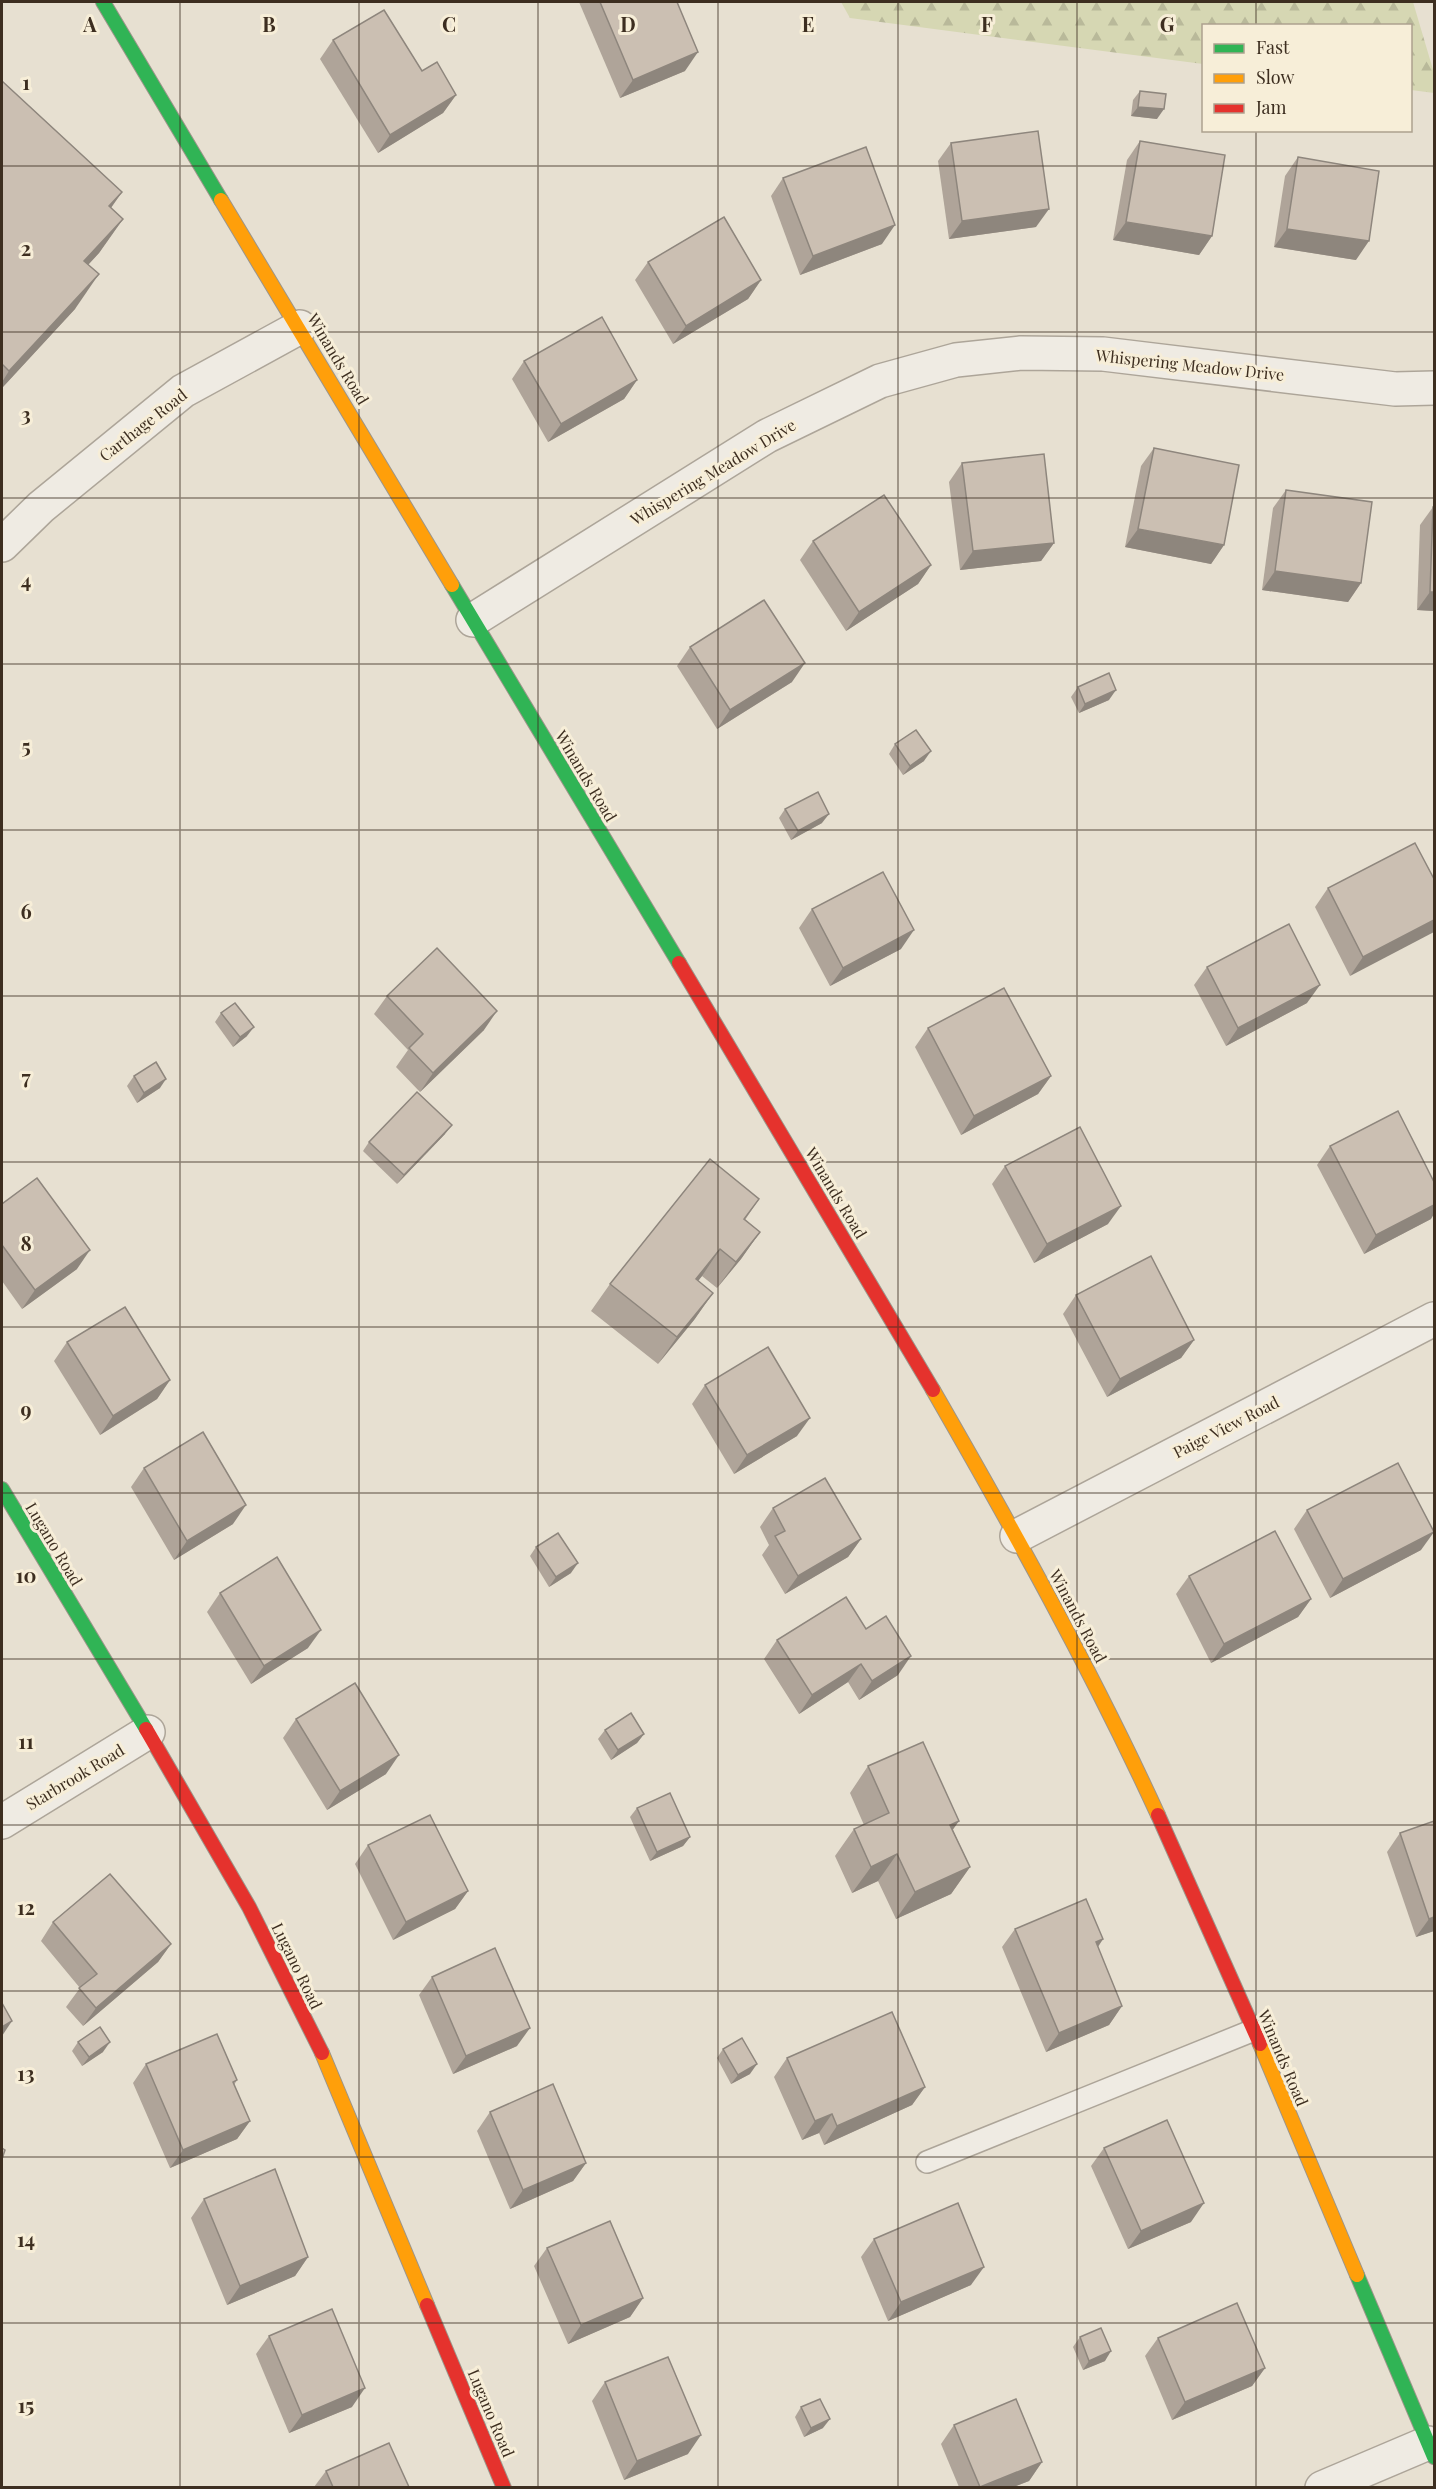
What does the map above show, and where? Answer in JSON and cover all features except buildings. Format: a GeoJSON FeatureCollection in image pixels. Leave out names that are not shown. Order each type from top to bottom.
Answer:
{"type":"FeatureCollection","features":[{"type":"Feature","properties":{"kind":"street","name":"Winands Road"},"geometry":{"type":"LineString","coordinates":[[104,2],[871,1284],[1017,1536],[1117,1725],[1254,2030],[1431,2450]]}},
{"type":"Feature","properties":{"kind":"street","name":"Carthage Road"},"geometry":{"type":"LineString","coordinates":[[2,545],[41,507],[183,391],[300,327]]}},
{"type":"Feature","properties":{"kind":"street","name":"Whispering Meadow Drive"},"geometry":{"type":"LineString","coordinates":[[473,620],[767,436],[880,381],[956,360],[1021,353],[1103,354],[1395,389],[1434,388]]}},
{"type":"Feature","properties":{"kind":"street","name":"Paige View Road"},"geometry":{"type":"LineString","coordinates":[[1017,1536],[1434,1319]]}},
{"type":"Feature","properties":{"kind":"street","name":"Lugano Road"},"geometry":{"type":"LineString","coordinates":[[2,1489],[148,1732],[249,1907],[319,2047],[504,2487]]}},
{"type":"Feature","properties":{"kind":"street","name":"Starbrook Road"},"geometry":{"type":"LineString","coordinates":[[2,1821],[148,1732]]}},
{"type":"Feature","properties":{"kind":"street"},"geometry":{"type":"LineString","coordinates":[[1322,2487],[1431,2450]]}},
{"type":"Feature","properties":{"kind":"lane"},"geometry":{"type":"LineString","coordinates":[[927,2162],[1254,2030]]}},
{"type":"Feature","properties":{"kind":"green space"},"geometry":{"type":"Polygon","coordinates":[[[841,2],[1413,2],[1434,73],[1434,93],[1412,90],[1412,24],[1202,24],[1202,64],[850,18],[841,2]]]}},
{"type":"Feature","properties":{"kind":"traffic: fast"},"geometry":{"type":"LineString","coordinates":[[103,2],[221,200]]}},
{"type":"Feature","properties":{"kind":"traffic: fast"},"geometry":{"type":"LineString","coordinates":[[452,585],[679,963]]}},
{"type":"Feature","properties":{"kind":"traffic: fast"},"geometry":{"type":"LineString","coordinates":[[2,1489],[146,1729]]}},
{"type":"Feature","properties":{"kind":"traffic: fast"},"geometry":{"type":"LineString","coordinates":[[1357,2275],[1434,2457]]}},
{"type":"Feature","properties":{"kind":"traffic: slow"},"geometry":{"type":"LineString","coordinates":[[221,200],[452,585]]}},
{"type":"Feature","properties":{"kind":"traffic: slow"},"geometry":{"type":"LineString","coordinates":[[933,1390],[1050,1600],[1106,1707],[1158,1815]]}},
{"type":"Feature","properties":{"kind":"traffic: slow"},"geometry":{"type":"LineString","coordinates":[[1260,2044],[1357,2275]]}},
{"type":"Feature","properties":{"kind":"traffic: slow"},"geometry":{"type":"LineString","coordinates":[[322,2053],[427,2305]]}},
{"type":"Feature","properties":{"kind":"traffic: jam"},"geometry":{"type":"LineString","coordinates":[[679,963],[933,1390]]}},
{"type":"Feature","properties":{"kind":"traffic: jam"},"geometry":{"type":"LineString","coordinates":[[146,1729],[249,1907],[322,2053]]}},
{"type":"Feature","properties":{"kind":"traffic: jam"},"geometry":{"type":"LineString","coordinates":[[1158,1815],[1260,2044]]}},
{"type":"Feature","properties":{"kind":"traffic: jam"},"geometry":{"type":"LineString","coordinates":[[427,2305],[504,2488]]}}]}
